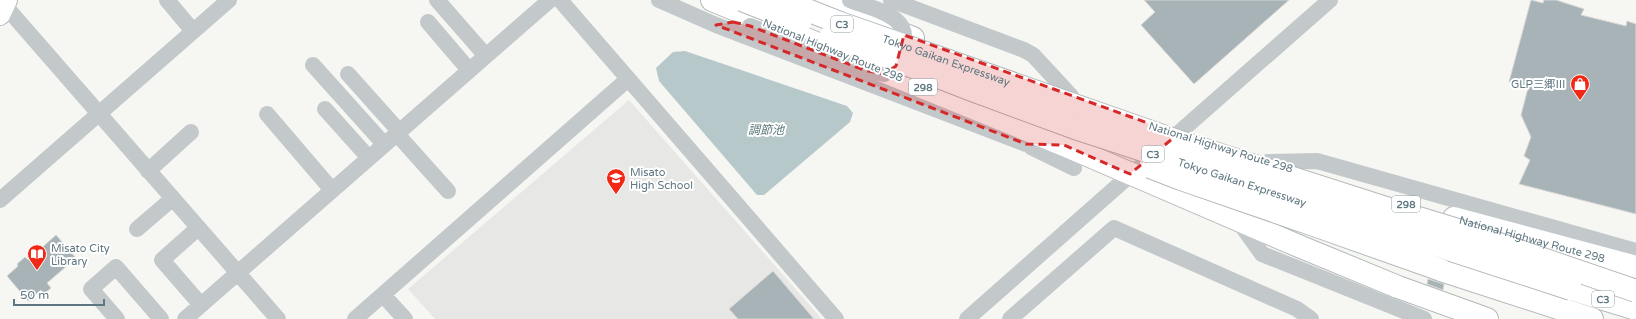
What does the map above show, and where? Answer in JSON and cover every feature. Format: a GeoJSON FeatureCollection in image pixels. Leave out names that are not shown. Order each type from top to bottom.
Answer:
{"type":"FeatureCollection","features":[{"type":"Feature","properties":{"kind":"highway","name":"Tokyo Gaikan Expressway"},"geometry":{"type":"LineString","coordinates":[[742,0],[972,90],[1075,128],[1636,309]]}},
{"type":"Feature","properties":{"kind":"highway","name":"Tokyo Gaikan Expressway"},"geometry":{"type":"LineString","coordinates":[[782,0],[840,23],[1173,139],[1461,231],[1636,290]]}},
{"type":"Feature","properties":{"kind":"highway","name":"National Highway Route 298"},"geometry":{"type":"LineString","coordinates":[[816,0],[950,52],[1178,134],[1475,225],[1636,267]]}},
{"type":"Feature","properties":{"kind":"highway","name":"National Highway Route 298"},"geometry":{"type":"LineString","coordinates":[[712,1],[1064,145],[1239,222],[1398,287],[1477,316],[1504,319]]}},
{"type":"Feature","properties":{"kind":"highway"},"geometry":{"type":"LineString","coordinates":[[972,90],[1029,118],[1104,147],[1181,180],[1441,270],[1592,319]]}},
{"type":"Feature","properties":{"kind":"highway"},"geometry":{"type":"LineString","coordinates":[[1475,225],[1636,278]]}},
{"type":"Feature","properties":{"kind":"street"},"geometry":{"type":"LineString","coordinates":[[167,0],[193,31]]}},
{"type":"Feature","properties":{"kind":"street"},"geometry":{"type":"LineString","coordinates":[[0,200],[229,0]]}},
{"type":"Feature","properties":{"kind":"street"},"geometry":{"type":"LineString","coordinates":[[436,0],[486,56]]}},
{"type":"Feature","properties":{"kind":"street"},"geometry":{"type":"LineString","coordinates":[[186,319],[550,0]]}},
{"type":"Feature","properties":{"kind":"street"},"geometry":{"type":"LineString","coordinates":[[560,0],[836,319]]}},
{"type":"Feature","properties":{"kind":"street"},"geometry":{"type":"LineString","coordinates":[[659,0],[716,25],[1026,144],[1074,168]]}},
{"type":"Feature","properties":{"kind":"street"},"geometry":{"type":"LineString","coordinates":[[716,25],[733,22],[750,26],[864,70],[884,74],[896,66],[905,42],[904,30],[900,23],[893,17],[850,0]]}},
{"type":"Feature","properties":{"kind":"street"},"geometry":{"type":"LineString","coordinates":[[891,0],[1024,50],[1033,55],[1071,96]]}},
{"type":"Feature","properties":{"kind":"street"},"geometry":{"type":"LineString","coordinates":[[967,319],[1130,174],[1178,134],[1330,0]]}},
{"type":"Feature","properties":{"kind":"street"},"geometry":{"type":"LineString","coordinates":[[3,5],[278,319]]}},
{"type":"Feature","properties":{"kind":"street"},"geometry":{"type":"LineString","coordinates":[[428,22],[469,70]]}},
{"type":"Feature","properties":{"kind":"street"},"geometry":{"type":"LineString","coordinates":[[313,65],[384,144]]}},
{"type":"Feature","properties":{"kind":"street"},"geometry":{"type":"LineString","coordinates":[[348,74],[448,191]]}},
{"type":"Feature","properties":{"kind":"street"},"geometry":{"type":"LineString","coordinates":[[356,319],[628,79]]}},
{"type":"Feature","properties":{"kind":"street"},"geometry":{"type":"LineString","coordinates":[[325,109],[369,158]]}},
{"type":"Feature","properties":{"kind":"street"},"geometry":{"type":"LineString","coordinates":[[266,114],[332,190]]}},
{"type":"Feature","properties":{"kind":"street"},"geometry":{"type":"LineString","coordinates":[[148,171],[191,132]]}},
{"type":"Feature","properties":{"kind":"street"},"geometry":{"type":"LineString","coordinates":[[1026,144],[1064,145]]}},
{"type":"Feature","properties":{"kind":"street"},"geometry":{"type":"LineString","coordinates":[[1267,162],[1317,161],[1636,251]]}},
{"type":"Feature","properties":{"kind":"street"},"geometry":{"type":"LineString","coordinates":[[137,229],[172,199]]}},
{"type":"Feature","properties":{"kind":"street"},"geometry":{"type":"LineString","coordinates":[[1239,222],[1262,254],[1423,319]]}},
{"type":"Feature","properties":{"kind":"street"},"geometry":{"type":"LineString","coordinates":[[198,228],[162,260],[201,305]]}},
{"type":"Feature","properties":{"kind":"street"},"geometry":{"type":"LineString","coordinates":[[1010,319],[1114,228],[1297,309],[1311,319]]}},
{"type":"Feature","properties":{"kind":"street"},"geometry":{"type":"LineString","coordinates":[[117,319],[91,289],[116,267],[161,319]]}},
{"type":"Feature","properties":{"kind":"street"},"geometry":{"type":"LineString","coordinates":[[383,295],[405,319]]}},
{"type":"Feature","properties":{"kind":"highlighted area"},"geometry":{"type":"Polygon","coordinates":[[[733,22],[750,26],[864,70],[884,74],[896,66],[904,35],[1178,134],[1130,174],[1064,145],[1026,144],[716,25],[733,22]]]}},
{"type":"Feature","properties":{"kind":"shaded area","name":"Misato High School"},"geometry":{"type":"Polygon","coordinates":[[[629,100],[822,319],[435,319],[408,289],[629,100]]]}},
{"type":"Feature","properties":{"kind":"water","name":"調節池"},"geometry":{"type":"Polygon","coordinates":[[[685,51],[847,106],[853,113],[850,122],[764,195],[757,195],[659,81],[656,68],[673,52],[685,51]]]}},
{"type":"Feature","properties":{"kind":"building"},"geometry":{"type":"Polygon","coordinates":[[[1144,0],[1289,0],[1194,84],[1141,25],[1155,12],[1144,0]]]}},
{"type":"Feature","properties":{"kind":"building","name":"GLP三郷Ⅲ"},"geometry":{"type":"Polygon","coordinates":[[[1531,0],[1543,3],[1544,0],[1556,0],[1584,9],[1581,15],[1626,26],[1627,21],[1636,24],[1636,214],[1519,184],[1530,160],[1524,156],[1531,137],[1521,115],[1528,88],[1509,82],[1531,0]]]}},
{"type":"Feature","properties":{"kind":"building","name":"Misato City Library"},"geometry":{"type":"Polygon","coordinates":[[[56,235],[76,258],[47,283],[51,288],[44,294],[41,290],[28,301],[7,276],[25,257],[28,260],[56,235]]]}},
{"type":"Feature","properties":{"kind":"building"},"geometry":{"type":"Polygon","coordinates":[[[773,271],[814,319],[738,319],[729,309],[773,271]]]}},
{"type":"Feature","properties":{"kind":"building"},"geometry":{"type":"Polygon","coordinates":[[[1428,279],[1444,284],[1443,290],[1427,284],[1428,279]]]}},
{"type":"Feature","properties":{"kind":"place","name":"GLP三郷Ⅲ"},"geometry":{"type":"Point","coordinates":[1580,101]}},
{"type":"Feature","properties":{"kind":"place","name":"Misato High School"},"geometry":{"type":"Point","coordinates":[616,195]}},
{"type":"Feature","properties":{"kind":"place","name":"Misato City Library"},"geometry":{"type":"Point","coordinates":[37,271]}}]}
